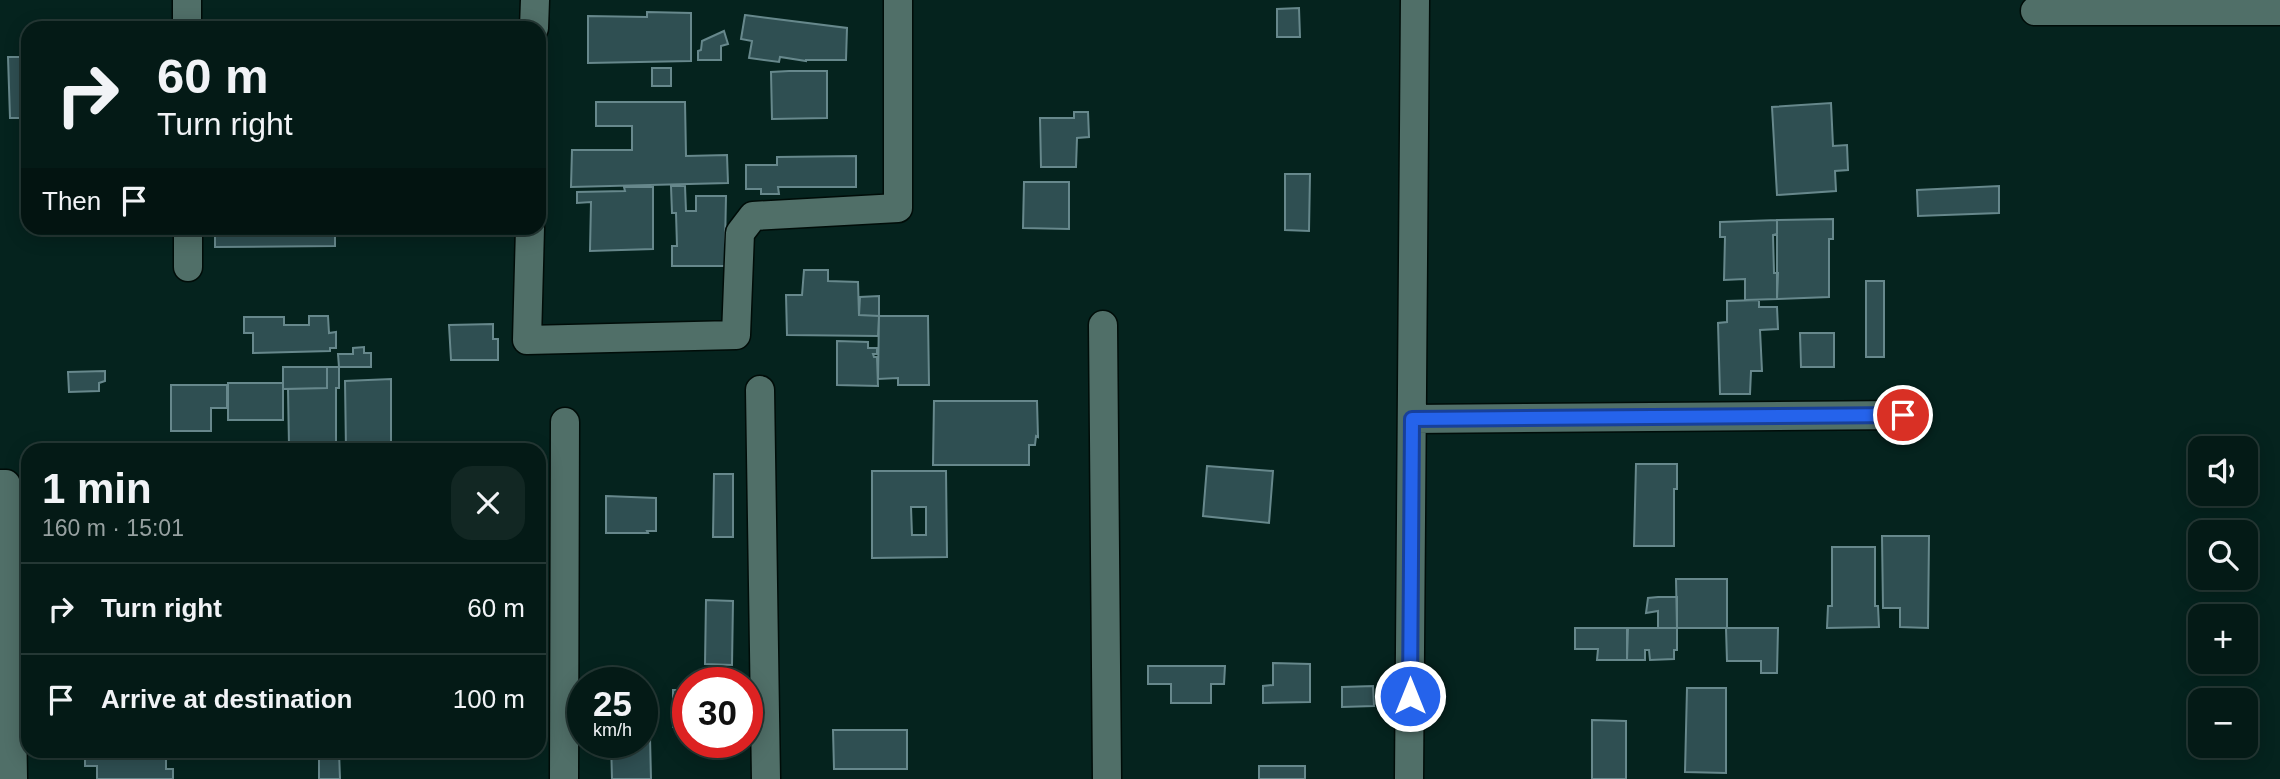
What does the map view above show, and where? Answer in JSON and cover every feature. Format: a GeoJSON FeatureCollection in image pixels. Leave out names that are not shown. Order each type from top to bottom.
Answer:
{"type":"FeatureCollection","features":[{"type":"Feature","properties":{"kind":"street"},"geometry":{"type":"LineString","coordinates":[[187,0],[187,21]]}},
{"type":"Feature","properties":{"kind":"street"},"geometry":{"type":"LineString","coordinates":[[534,21],[535,0]]}},
{"type":"Feature","properties":{"kind":"street"},"geometry":{"type":"LineString","coordinates":[[530,235],[527,340],[736,335],[740,233],[753,216],[898,208],[898,0]]}},
{"type":"Feature","properties":{"kind":"street"},"geometry":{"type":"LineString","coordinates":[[1409,779],[1415,0]]}},
{"type":"Feature","properties":{"kind":"street"},"geometry":{"type":"LineString","coordinates":[[2035,10],[2280,11]]}},
{"type":"Feature","properties":{"kind":"street"},"geometry":{"type":"LineString","coordinates":[[188,235],[188,267]]}},
{"type":"Feature","properties":{"kind":"street"},"geometry":{"type":"LineString","coordinates":[[1103,326],[1107,779]]}},
{"type":"Feature","properties":{"kind":"street"},"geometry":{"type":"LineString","coordinates":[[760,390],[766,779]]}},
{"type":"Feature","properties":{"kind":"street"},"geometry":{"type":"LineString","coordinates":[[1412,419],[1903,415]]}},
{"type":"Feature","properties":{"kind":"street"},"geometry":{"type":"LineString","coordinates":[[564,779],[565,422]]}},
{"type":"Feature","properties":{"kind":"street"},"geometry":{"type":"LineString","coordinates":[[0,484],[6,484],[19,580],[13,779]]}},
{"type":"Feature","properties":{"kind":"building"},"geometry":{"type":"Polygon","coordinates":[[[1299,8],[1300,37],[1277,37],[1277,9],[1299,8]]]}},
{"type":"Feature","properties":{"kind":"building"},"geometry":{"type":"Polygon","coordinates":[[[647,12],[691,13],[691,61],[588,63],[588,16],[647,17],[647,12]]]}},
{"type":"Feature","properties":{"kind":"building"},"geometry":{"type":"Polygon","coordinates":[[[745,15],[847,28],[846,60],[806,61],[780,57],[779,62],[749,58],[752,41],[741,39],[745,15]]]}},
{"type":"Feature","properties":{"kind":"building"},"geometry":{"type":"Polygon","coordinates":[[[724,31],[728,44],[721,46],[721,60],[698,60],[702,41],[724,31]]]}},
{"type":"Feature","properties":{"kind":"building"},"geometry":{"type":"Polygon","coordinates":[[[8,57],[21,57],[21,118],[10,118],[8,57]]]}},
{"type":"Feature","properties":{"kind":"building"},"geometry":{"type":"Polygon","coordinates":[[[652,68],[671,68],[671,86],[652,86],[652,68]]]}},
{"type":"Feature","properties":{"kind":"building"},"geometry":{"type":"Polygon","coordinates":[[[827,71],[827,118],[772,119],[771,72],[827,71]]]}},
{"type":"Feature","properties":{"kind":"building"},"geometry":{"type":"Polygon","coordinates":[[[596,102],[685,102],[686,156],[727,155],[728,183],[571,187],[572,150],[632,150],[632,126],[596,126],[596,102]]]}},
{"type":"Feature","properties":{"kind":"building"},"geometry":{"type":"Polygon","coordinates":[[[1831,103],[1833,146],[1847,145],[1848,170],[1835,171],[1836,191],[1777,195],[1772,107],[1831,103]]]}},
{"type":"Feature","properties":{"kind":"building"},"geometry":{"type":"Polygon","coordinates":[[[1074,112],[1088,112],[1089,137],[1077,138],[1076,167],[1041,167],[1040,118],[1074,118],[1074,112]]]}},
{"type":"Feature","properties":{"kind":"building"},"geometry":{"type":"Polygon","coordinates":[[[856,156],[856,187],[778,187],[779,194],[761,194],[761,189],[746,189],[746,165],[777,165],[777,157],[856,156]]]}},
{"type":"Feature","properties":{"kind":"building"},"geometry":{"type":"Polygon","coordinates":[[[1285,174],[1310,174],[1309,231],[1285,230],[1285,174]]]}},
{"type":"Feature","properties":{"kind":"building"},"geometry":{"type":"Polygon","coordinates":[[[1024,182],[1069,182],[1069,229],[1023,228],[1024,182]]]}},
{"type":"Feature","properties":{"kind":"building"},"geometry":{"type":"Polygon","coordinates":[[[671,186],[685,186],[686,211],[696,211],[696,196],[726,196],[725,246],[732,246],[733,266],[672,266],[672,246],[677,246],[676,213],[672,213],[671,186]]]}},
{"type":"Feature","properties":{"kind":"building"},"geometry":{"type":"Polygon","coordinates":[[[1999,186],[1999,213],[1918,216],[1917,190],[1999,186]]]}},
{"type":"Feature","properties":{"kind":"building"},"geometry":{"type":"Polygon","coordinates":[[[624,187],[653,187],[653,249],[590,251],[591,202],[577,203],[577,192],[625,191],[624,187]]]}},
{"type":"Feature","properties":{"kind":"building"},"geometry":{"type":"Polygon","coordinates":[[[1833,219],[1833,239],[1829,239],[1829,297],[1777,299],[1777,220],[1833,219]]]}},
{"type":"Feature","properties":{"kind":"building"},"geometry":{"type":"Polygon","coordinates":[[[1777,220],[1777,234],[1773,235],[1774,273],[1778,273],[1777,299],[1745,300],[1745,279],[1724,280],[1725,237],[1720,237],[1720,222],[1777,220]]]}},
{"type":"Feature","properties":{"kind":"building"},"geometry":{"type":"Polygon","coordinates":[[[215,235],[335,235],[335,246],[215,247],[215,235]]]}},
{"type":"Feature","properties":{"kind":"building"},"geometry":{"type":"Polygon","coordinates":[[[804,270],[828,270],[828,281],[858,282],[859,315],[879,316],[878,336],[787,335],[786,295],[802,295],[804,270]]]}},
{"type":"Feature","properties":{"kind":"building"},"geometry":{"type":"Polygon","coordinates":[[[1866,281],[1884,281],[1884,357],[1866,357],[1866,281]]]}},
{"type":"Feature","properties":{"kind":"building"},"geometry":{"type":"Polygon","coordinates":[[[879,296],[879,316],[859,315],[860,297],[879,296]]]}},
{"type":"Feature","properties":{"kind":"building"},"geometry":{"type":"Polygon","coordinates":[[[1759,300],[1759,307],[1777,307],[1778,329],[1760,330],[1762,371],[1751,371],[1750,394],[1720,394],[1718,323],[1727,322],[1727,301],[1759,300]]]}},
{"type":"Feature","properties":{"kind":"building"},"geometry":{"type":"Polygon","coordinates":[[[309,316],[328,316],[329,333],[336,332],[336,348],[330,348],[330,351],[253,353],[253,333],[244,333],[244,317],[284,317],[284,325],[309,325],[309,316]]]}},
{"type":"Feature","properties":{"kind":"building"},"geometry":{"type":"Polygon","coordinates":[[[879,316],[928,316],[929,385],[898,385],[898,378],[878,379],[879,316]]]}},
{"type":"Feature","properties":{"kind":"building"},"geometry":{"type":"Polygon","coordinates":[[[493,324],[493,339],[498,339],[498,360],[451,360],[449,325],[493,324]]]}},
{"type":"Feature","properties":{"kind":"building"},"geometry":{"type":"Polygon","coordinates":[[[1800,333],[1834,333],[1834,367],[1801,367],[1800,333]]]}},
{"type":"Feature","properties":{"kind":"building"},"geometry":{"type":"Polygon","coordinates":[[[837,341],[868,342],[868,348],[877,348],[877,354],[873,354],[877,357],[878,386],[837,385],[837,341]]]}},
{"type":"Feature","properties":{"kind":"building"},"geometry":{"type":"Polygon","coordinates":[[[364,347],[364,353],[371,353],[371,367],[339,367],[338,354],[353,354],[353,348],[364,347]]]}},
{"type":"Feature","properties":{"kind":"building"},"geometry":{"type":"Polygon","coordinates":[[[283,367],[327,367],[327,388],[283,389],[283,367]]]}},
{"type":"Feature","properties":{"kind":"building"},"geometry":{"type":"Polygon","coordinates":[[[327,367],[339,367],[339,388],[336,388],[336,443],[289,443],[288,389],[327,388],[327,367]]]}},
{"type":"Feature","properties":{"kind":"building"},"geometry":{"type":"Polygon","coordinates":[[[105,371],[105,381],[99,383],[99,391],[69,392],[68,372],[105,371]]]}},
{"type":"Feature","properties":{"kind":"building"},"geometry":{"type":"Polygon","coordinates":[[[391,379],[391,443],[346,443],[345,381],[391,379]]]}},
{"type":"Feature","properties":{"kind":"building"},"geometry":{"type":"Polygon","coordinates":[[[228,383],[283,383],[283,420],[228,420],[228,383]]]}},
{"type":"Feature","properties":{"kind":"building"},"geometry":{"type":"Polygon","coordinates":[[[171,385],[227,385],[227,408],[211,408],[211,431],[171,431],[171,385]]]}},
{"type":"Feature","properties":{"kind":"building"},"geometry":{"type":"Polygon","coordinates":[[[934,401],[1037,401],[1038,437],[1036,436],[1035,445],[1029,445],[1029,465],[933,465],[934,401]]]}},
{"type":"Feature","properties":{"kind":"building"},"geometry":{"type":"Polygon","coordinates":[[[1636,464],[1677,464],[1674,546],[1634,546],[1636,464]]]}},
{"type":"Feature","properties":{"kind":"building"},"geometry":{"type":"Polygon","coordinates":[[[1207,466],[1273,471],[1269,523],[1203,516],[1207,466]]]}},
{"type":"Feature","properties":{"kind":"building"},"geometry":{"type":"Polygon","coordinates":[[[872,471],[946,471],[947,557],[872,558],[872,471]],[[911,507],[912,535],[926,535],[926,507],[911,507]]]}},
{"type":"Feature","properties":{"kind":"building"},"geometry":{"type":"Polygon","coordinates":[[[714,474],[733,474],[733,537],[713,537],[714,474]]]}},
{"type":"Feature","properties":{"kind":"building"},"geometry":{"type":"Polygon","coordinates":[[[606,496],[656,498],[656,531],[606,533],[606,496]]]}},
{"type":"Feature","properties":{"kind":"building"},"geometry":{"type":"Polygon","coordinates":[[[1882,536],[1929,536],[1928,628],[1900,627],[1900,608],[1883,608],[1882,536]]]}},
{"type":"Feature","properties":{"kind":"building"},"geometry":{"type":"Polygon","coordinates":[[[1832,547],[1875,547],[1875,606],[1878,606],[1879,627],[1827,628],[1828,606],[1832,606],[1832,547]]]}},
{"type":"Feature","properties":{"kind":"building"},"geometry":{"type":"Polygon","coordinates":[[[1676,579],[1727,579],[1727,628],[1677,628],[1676,579]]]}},
{"type":"Feature","properties":{"kind":"building"},"geometry":{"type":"Polygon","coordinates":[[[1677,597],[1677,628],[1658,628],[1658,611],[1646,613],[1648,598],[1677,597]]]}},
{"type":"Feature","properties":{"kind":"building"},"geometry":{"type":"Polygon","coordinates":[[[706,600],[733,601],[732,665],[705,664],[706,600]]]}},
{"type":"Feature","properties":{"kind":"building"},"geometry":{"type":"Polygon","coordinates":[[[1575,628],[1627,628],[1627,660],[1597,660],[1598,649],[1575,649],[1575,628]]]}},
{"type":"Feature","properties":{"kind":"building"},"geometry":{"type":"Polygon","coordinates":[[[1628,628],[1677,628],[1677,650],[1674,650],[1674,659],[1650,660],[1649,650],[1645,650],[1645,660],[1627,660],[1628,628]]]}},
{"type":"Feature","properties":{"kind":"building"},"geometry":{"type":"Polygon","coordinates":[[[1726,628],[1778,628],[1777,673],[1761,673],[1761,661],[1727,661],[1726,628]]]}},
{"type":"Feature","properties":{"kind":"building"},"geometry":{"type":"Polygon","coordinates":[[[1273,663],[1310,664],[1310,702],[1263,703],[1263,686],[1273,685],[1273,663]]]}},
{"type":"Feature","properties":{"kind":"building"},"geometry":{"type":"Polygon","coordinates":[[[1148,666],[1225,666],[1224,684],[1211,684],[1211,703],[1171,703],[1171,684],[1148,684],[1148,666]]]}},
{"type":"Feature","properties":{"kind":"building"},"geometry":{"type":"Polygon","coordinates":[[[1373,686],[1374,706],[1342,707],[1342,687],[1373,686]]]}},
{"type":"Feature","properties":{"kind":"building"},"geometry":{"type":"Polygon","coordinates":[[[1687,688],[1726,688],[1726,773],[1685,772],[1687,688]]]}},
{"type":"Feature","properties":{"kind":"building"},"geometry":{"type":"Polygon","coordinates":[[[1592,720],[1626,721],[1626,779],[1592,779],[1592,720]]]}},
{"type":"Feature","properties":{"kind":"building"},"geometry":{"type":"Polygon","coordinates":[[[833,730],[907,730],[907,769],[834,769],[833,730]]]}},
{"type":"Feature","properties":{"kind":"building"},"geometry":{"type":"Polygon","coordinates":[[[85,758],[166,758],[166,769],[173,769],[173,779],[97,779],[97,766],[85,766],[85,758]]]}},
{"type":"Feature","properties":{"kind":"building"},"geometry":{"type":"Polygon","coordinates":[[[319,758],[339,758],[340,779],[319,779],[319,758]]]}},
{"type":"Feature","properties":{"kind":"building"},"geometry":{"type":"Polygon","coordinates":[[[611,758],[650,758],[651,779],[612,779],[611,758]]]}},
{"type":"Feature","properties":{"kind":"building"},"geometry":{"type":"Polygon","coordinates":[[[1259,766],[1305,766],[1305,779],[1259,779],[1259,766]]]}},
{"type":"Feature","properties":{"kind":"route"},"geometry":{"type":"LineString","coordinates":[[1410,696],[1412,419],[1903,415]]}}]}
